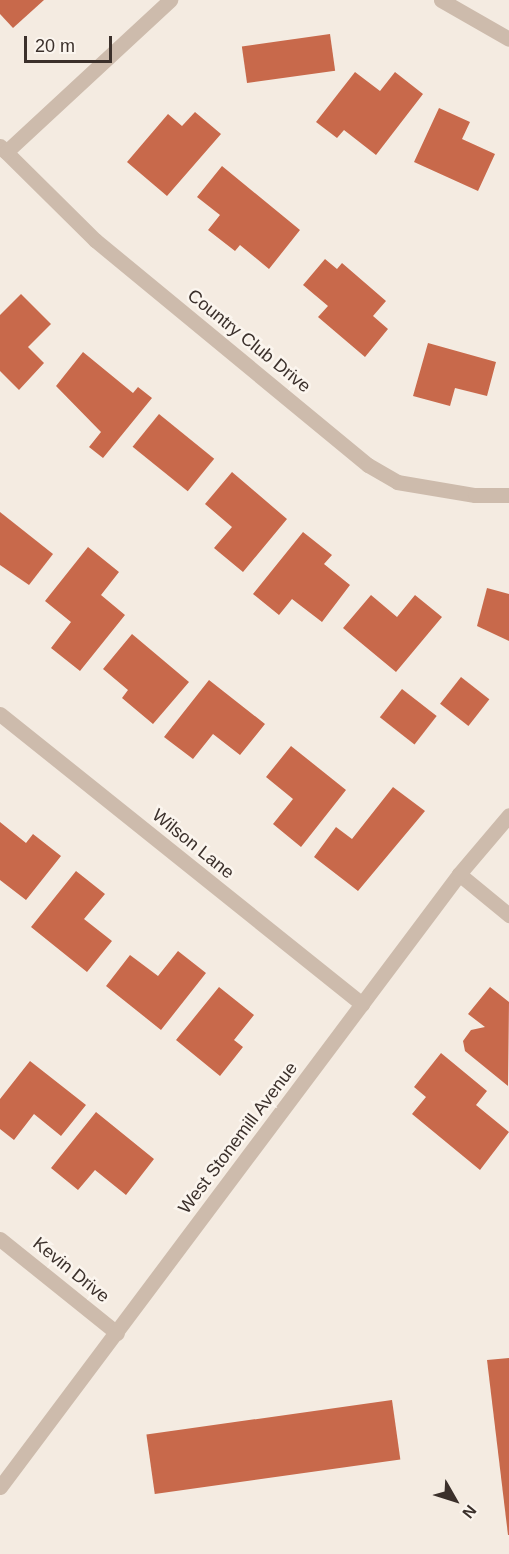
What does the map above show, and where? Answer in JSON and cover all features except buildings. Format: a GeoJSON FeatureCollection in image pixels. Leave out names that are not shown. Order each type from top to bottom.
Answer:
{"type":"FeatureCollection","features":[{"type":"Feature","properties":{"kind":"street"},"geometry":{"type":"LineString","coordinates":[[3,149],[170,0]]}},
{"type":"Feature","properties":{"kind":"street"},"geometry":{"type":"LineString","coordinates":[[441,0],[509,39]]}},
{"type":"Feature","properties":{"kind":"street","name":"Country Club Drive"},"geometry":{"type":"LineString","coordinates":[[3,149],[95,240],[368,465],[397,482],[475,495],[509,495]]}},
{"type":"Feature","properties":{"kind":"street","name":"Wilson Lane"},"geometry":{"type":"LineString","coordinates":[[0,714],[362,1005]]}},
{"type":"Feature","properties":{"kind":"street","name":"West Stonemill Avenue"},"geometry":{"type":"LineString","coordinates":[[0,1487],[459,874],[509,815]]}},
{"type":"Feature","properties":{"kind":"street"},"geometry":{"type":"LineString","coordinates":[[459,874],[509,915]]}},
{"type":"Feature","properties":{"kind":"street","name":"Kevin Drive"},"geometry":{"type":"LineString","coordinates":[[0,1239],[117,1333]]}}]}
